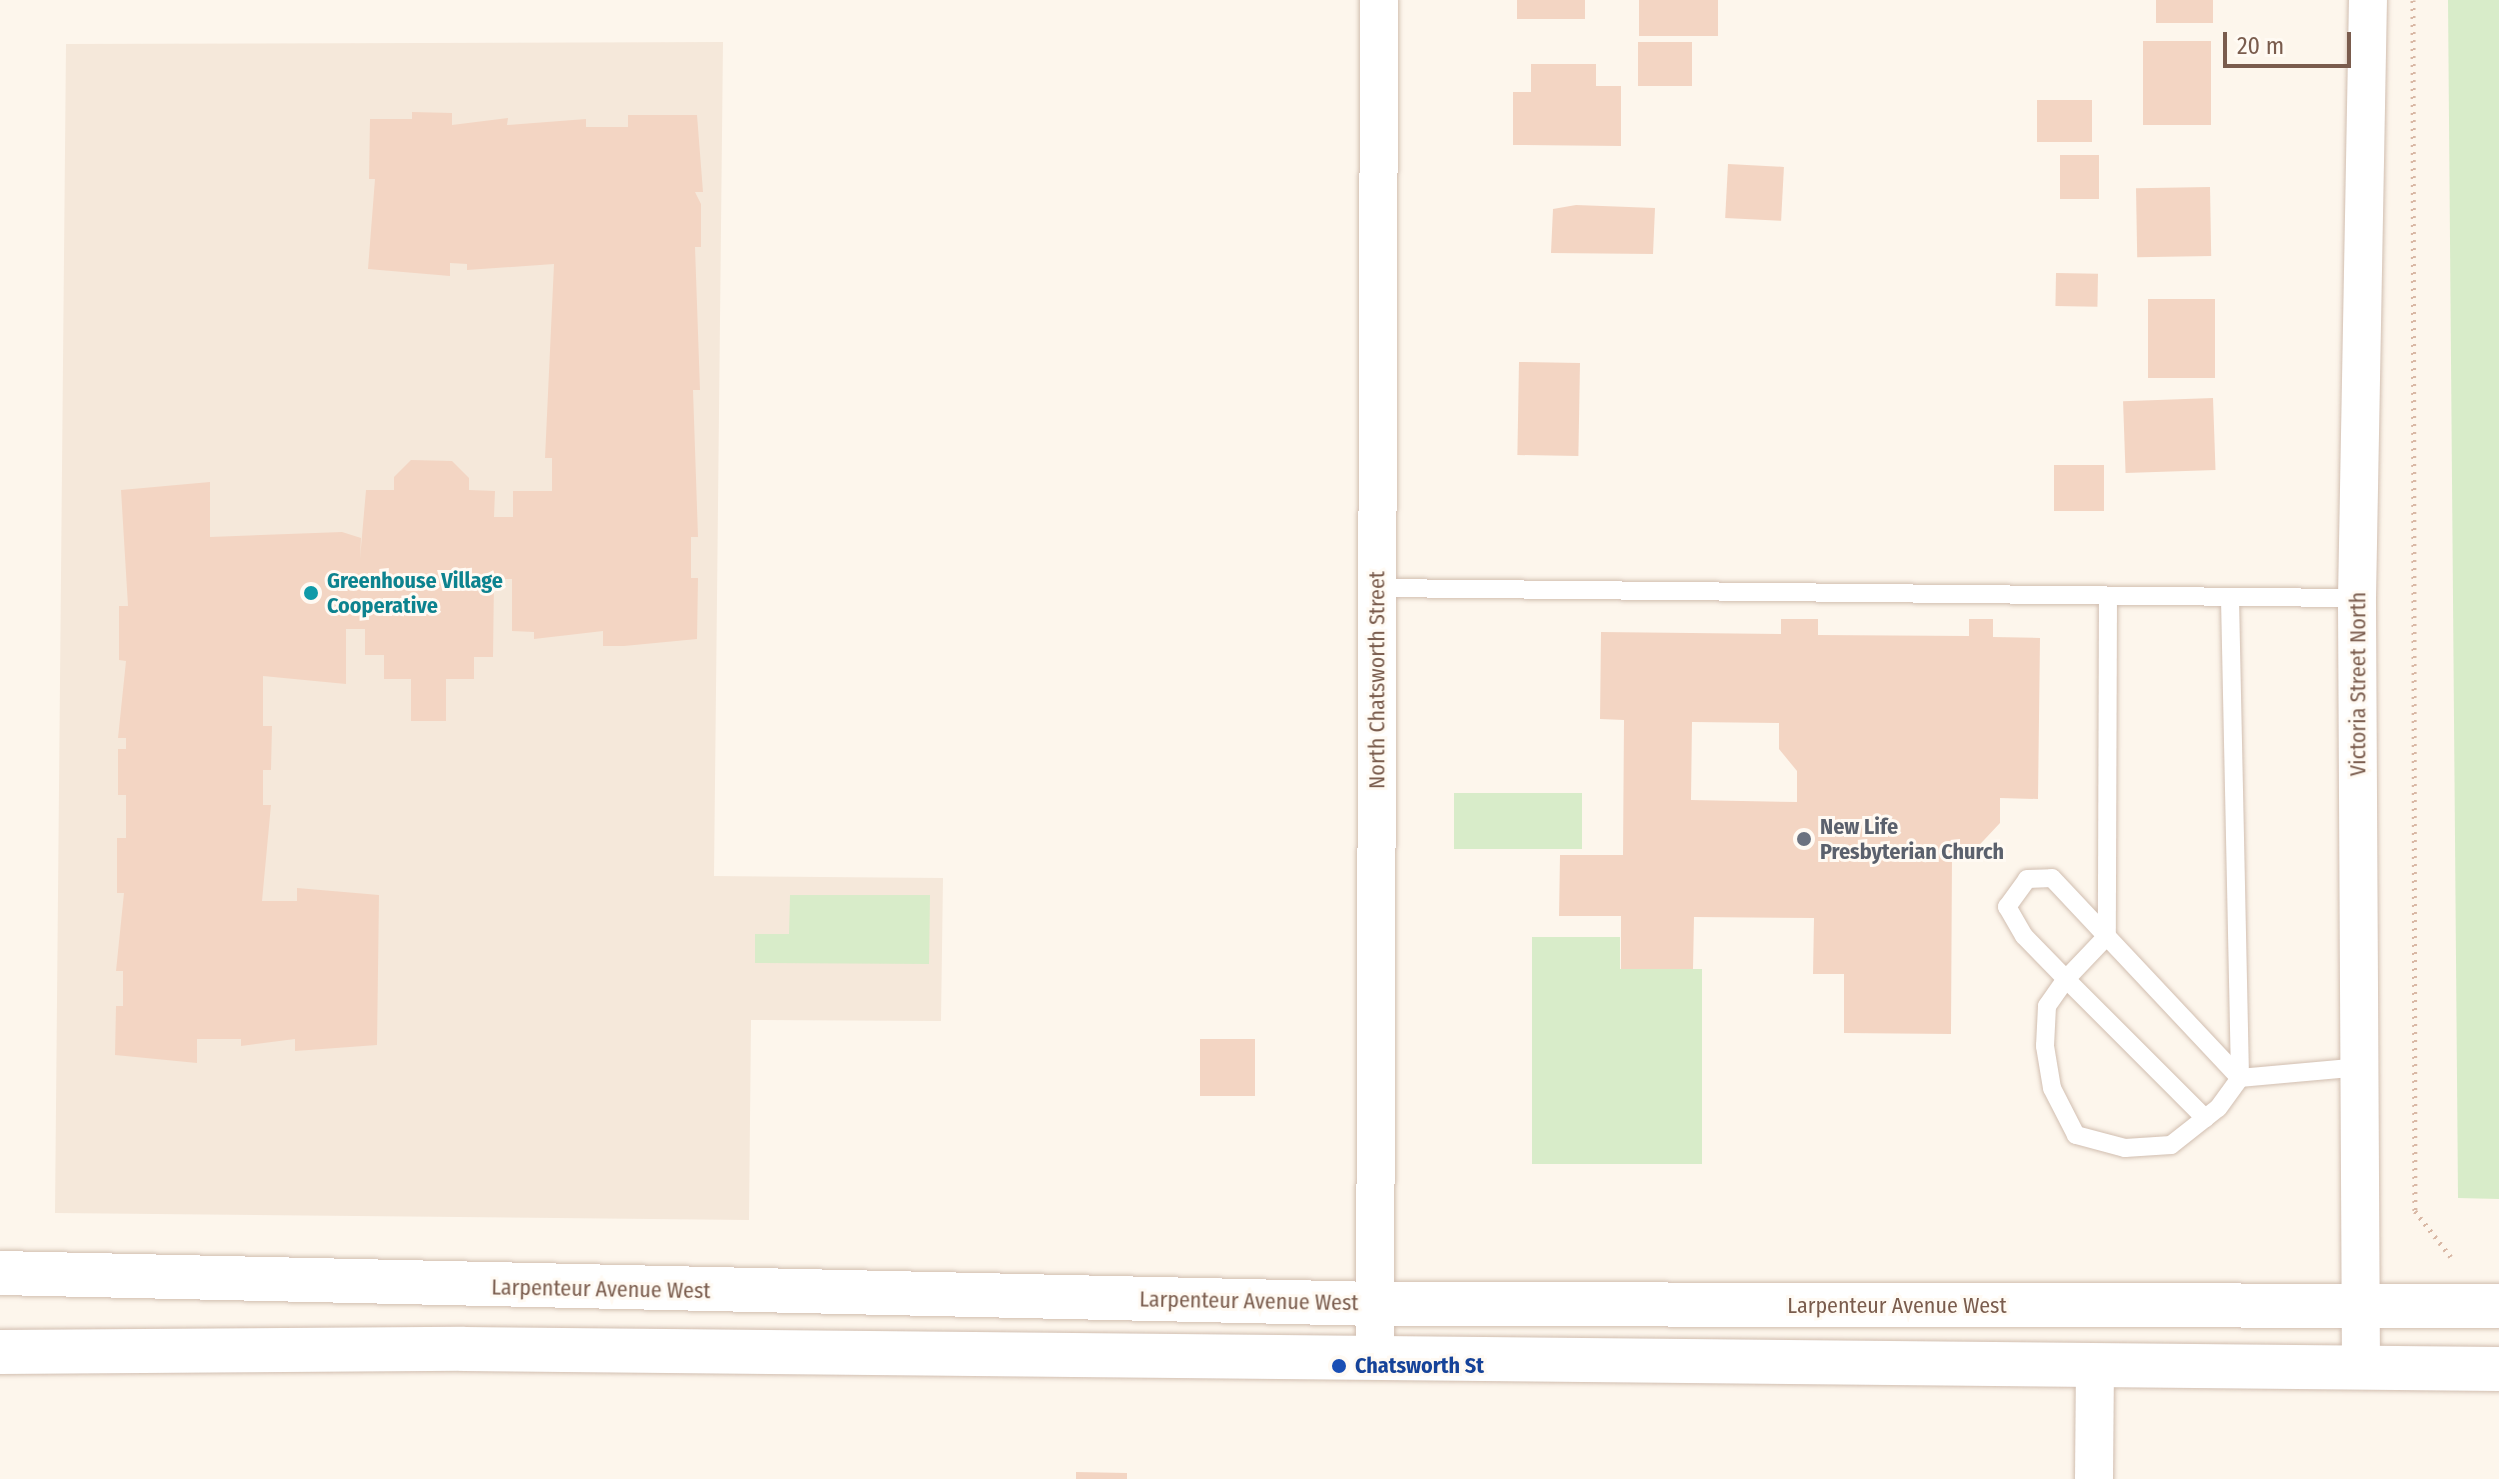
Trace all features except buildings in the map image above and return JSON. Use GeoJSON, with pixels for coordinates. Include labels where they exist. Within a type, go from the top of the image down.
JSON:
{"type":"FeatureCollection","features":[{"type":"Feature","properties":{"kind":"main road","name":"Larpenteur Avenue West"},"geometry":{"type":"LineString","coordinates":[[0,1273],[1376,1304],[2499,1306]]}},
{"type":"Feature","properties":{"kind":"main road"},"geometry":{"type":"LineString","coordinates":[[0,1352],[2499,1369]]}},
{"type":"Feature","properties":{"kind":"street","name":"North Chatsworth Street"},"geometry":{"type":"LineString","coordinates":[[1375,1359],[1379,0]]}},
{"type":"Feature","properties":{"kind":"street","name":"Victoria Street North"},"geometry":{"type":"LineString","coordinates":[[2361,1368],[2357,598],[2368,0]]}},
{"type":"Feature","properties":{"kind":"street"},"geometry":{"type":"LineString","coordinates":[[2094,1479],[2095,1366]]}},
{"type":"Feature","properties":{"kind":"lane"},"geometry":{"type":"LineString","coordinates":[[1378,588],[2357,598]]}},
{"type":"Feature","properties":{"kind":"lane"},"geometry":{"type":"LineString","coordinates":[[2108,596],[2107,936],[2066,979],[2047,1006],[2045,1046],[2052,1088],[2076,1135],[2103,1145],[2162,1147],[2205,1118],[2240,1078],[2230,599]]}},
{"type":"Feature","properties":{"kind":"lane"},"geometry":{"type":"LineString","coordinates":[[2205,1118],[2010,919],[2012,892],[2027,879],[2052,878],[2240,1078]]}},
{"type":"Feature","properties":{"kind":"lane"},"geometry":{"type":"LineString","coordinates":[[2240,1078],[2361,1067]]}},
{"type":"Feature","properties":{"kind":"path"},"geometry":{"type":"LineString","coordinates":[[2413,0],[2415,1211],[2451,1257]]}},
{"type":"Feature","properties":{"kind":"shaded area"},"geometry":{"type":"Polygon","coordinates":[[[723,42],[714,876],[943,878],[941,1021],[751,1020],[749,1220],[55,1213],[66,44],[723,42]]]}},
{"type":"Feature","properties":{"kind":"green space"},"geometry":{"type":"Polygon","coordinates":[[[2448,0],[2499,0],[2499,1199],[2458,1198],[2448,0]]]}},
{"type":"Feature","properties":{"kind":"green space"},"geometry":{"type":"Polygon","coordinates":[[[1454,793],[1582,793],[1582,849],[1454,849],[1454,793]]]}},
{"type":"Feature","properties":{"kind":"green space"},"geometry":{"type":"Polygon","coordinates":[[[790,895],[930,895],[929,964],[755,963],[755,934],[789,934],[790,895]]]}},
{"type":"Feature","properties":{"kind":"green space"},"geometry":{"type":"Polygon","coordinates":[[[1532,937],[1620,937],[1620,969],[1702,969],[1702,1164],[1532,1164],[1532,937]]]}},
{"type":"Feature","properties":{"kind":"place","name":"Greenhouse Village Cooperative"},"geometry":{"type":"Point","coordinates":[311,593]}},
{"type":"Feature","properties":{"kind":"place","name":"New Life Presbyterian Church"},"geometry":{"type":"Point","coordinates":[1804,839]}},
{"type":"Feature","properties":{"kind":"place","name":"Chatsworth St"},"geometry":{"type":"Point","coordinates":[1339,1366]}}]}
